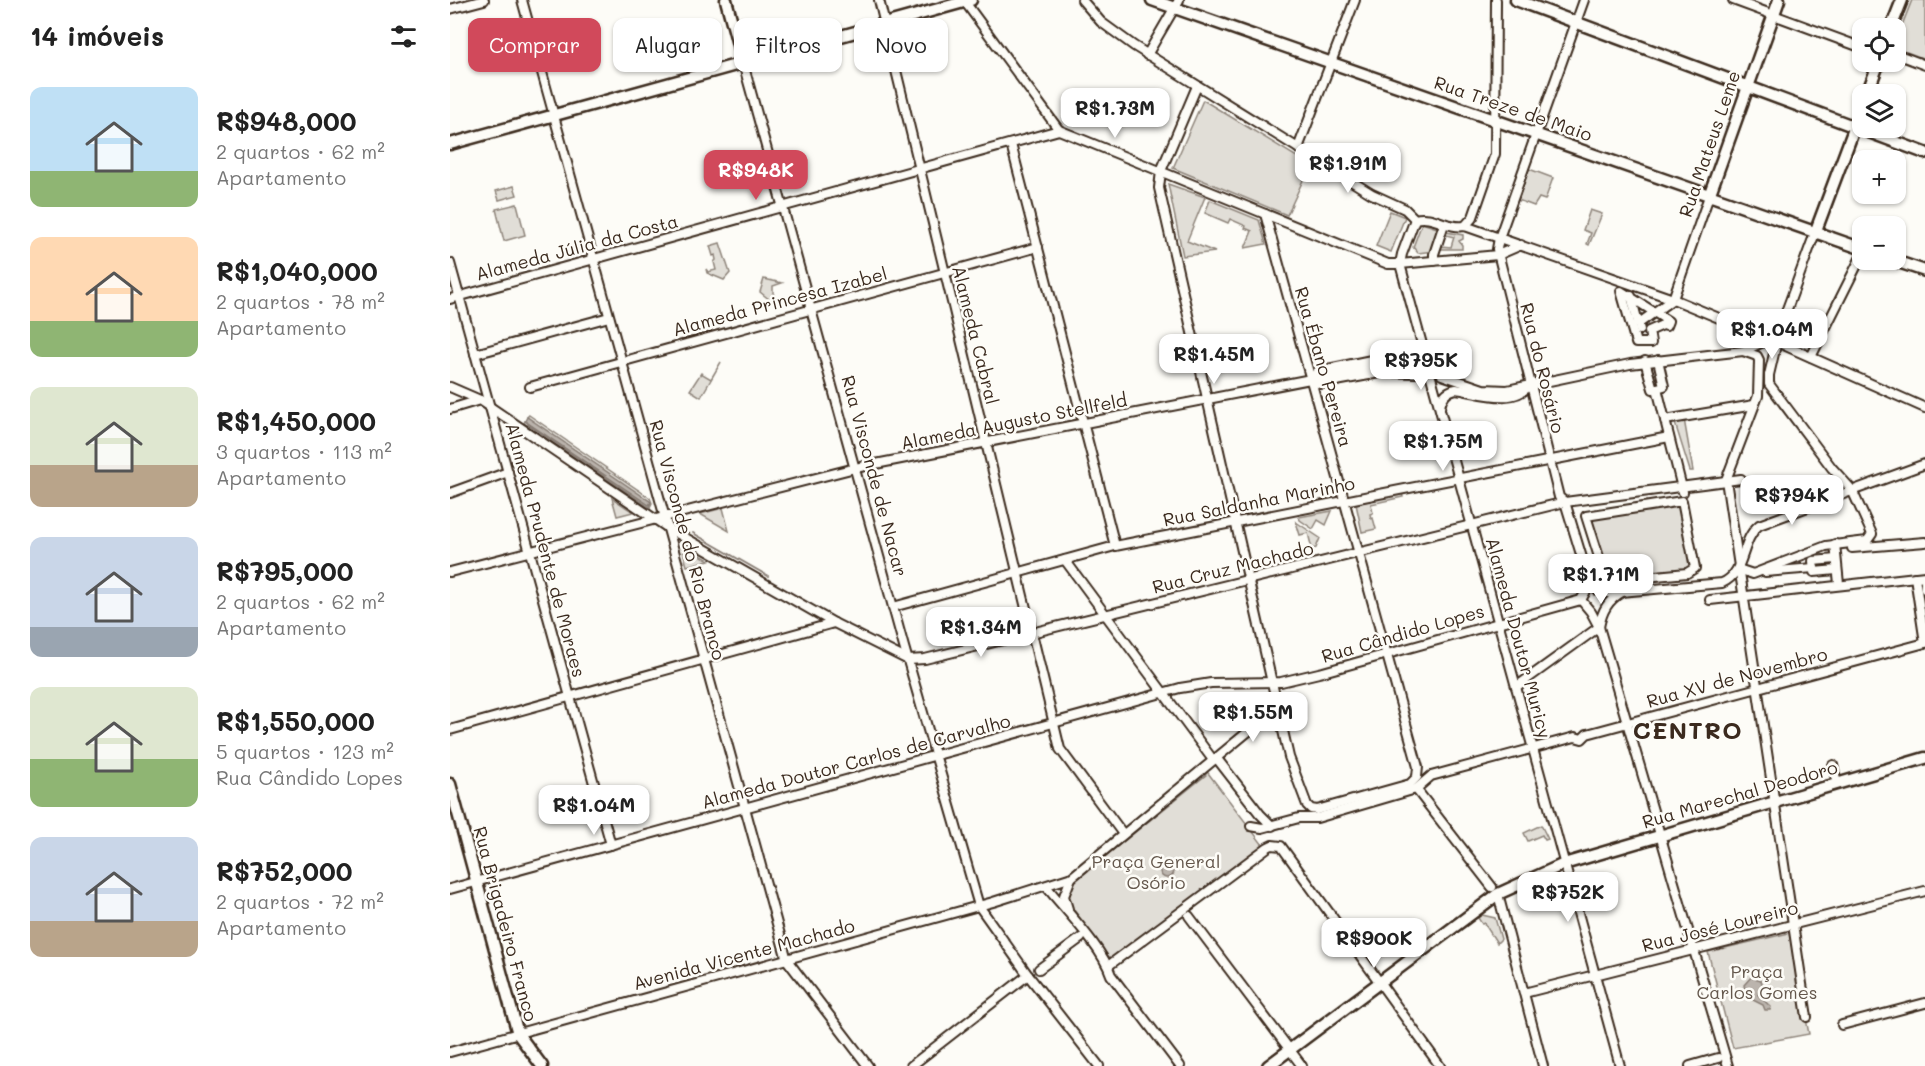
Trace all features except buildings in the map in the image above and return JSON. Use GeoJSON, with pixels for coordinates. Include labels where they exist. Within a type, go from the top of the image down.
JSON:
{"type":"FeatureCollection","features":[{"type":"Feature","properties":{"kind":"main road","name":"Rua Visconde de Nacar"},"geometry":{"type":"LineString","coordinates":[[726,0],[734,30]]}},
{"type":"Feature","properties":{"kind":"main road","name":"Rua Treze de Maio"},"geometry":{"type":"LineString","coordinates":[[1152,0],[1173,3],[1331,63],[1852,247]]}},
{"type":"Feature","properties":{"kind":"main road"},"geometry":{"type":"LineString","coordinates":[[1516,0],[1852,125]]}},
{"type":"Feature","properties":{"kind":"main road","name":"Rua Mateus Leme"},"geometry":{"type":"LineString","coordinates":[[1709,196],[1779,0]]}},
{"type":"Feature","properties":{"kind":"main road"},"geometry":{"type":"LineString","coordinates":[[1896,18],[1902,0]]}},
{"type":"Feature","properties":{"kind":"main road"},"geometry":{"type":"LineString","coordinates":[[906,18],[968,1]]}},
{"type":"Feature","properties":{"kind":"main road"},"geometry":{"type":"LineString","coordinates":[[450,144],[734,66]]}},
{"type":"Feature","properties":{"kind":"main road"},"geometry":{"type":"LineString","coordinates":[[1815,233],[1852,134]]}},
{"type":"Feature","properties":{"kind":"main road"},"geometry":{"type":"LineString","coordinates":[[1886,138],[1925,153]]}},
{"type":"Feature","properties":{"kind":"main road"},"geometry":{"type":"LineString","coordinates":[[1906,265],[1925,271]]}},
{"type":"Feature","properties":{"kind":"main road","name":"Rua Marechal Deodoro"},"geometry":{"type":"LineString","coordinates":[[1268,1066],[1379,983],[1495,891],[1564,864],[1925,758]]}},
{"type":"Feature","properties":{"kind":"main road","name":"Rua Brigadeiro Franco"},"geometry":{"type":"LineString","coordinates":[[450,784],[518,1034],[542,1066]]}},
{"type":"Feature","properties":{"kind":"street"},"geometry":{"type":"LineString","coordinates":[[450,9],[484,0]]}},
{"type":"Feature","properties":{"kind":"street","name":"Rua Visconde do Rio Branco"},"geometry":{"type":"LineString","coordinates":[[522,0],[787,960],[868,1066]]}},
{"type":"Feature","properties":{"kind":"street","name":"Alameda Cabral"},"geometry":{"type":"LineString","coordinates":[[879,0],[883,18]]}},
{"type":"Feature","properties":{"kind":"street"},"geometry":{"type":"LineString","coordinates":[[1082,0],[1106,27],[1147,55],[1379,198],[1405,209],[1414,219]]}},
{"type":"Feature","properties":{"kind":"street"},"geometry":{"type":"LineString","coordinates":[[1298,148],[1355,0]]}},
{"type":"Feature","properties":{"kind":"street"},"geometry":{"type":"LineString","coordinates":[[1465,226],[1473,217],[1494,158],[1496,0]]}},
{"type":"Feature","properties":{"kind":"street","name":"Rua do Rosário"},"geometry":{"type":"LineString","coordinates":[[1584,0],[1499,238],[1498,255],[1559,497],[1565,502],[1590,584]]}},
{"type":"Feature","properties":{"kind":"street"},"geometry":{"type":"LineString","coordinates":[[1733,0],[1852,44]]}},
{"type":"Feature","properties":{"kind":"street"},"geometry":{"type":"LineString","coordinates":[[968,1],[1059,130],[1383,262],[1400,264],[1498,255],[1521,245]]}},
{"type":"Feature","properties":{"kind":"street"},"geometry":{"type":"LineString","coordinates":[[1147,55],[1167,21],[1173,3]]}},
{"type":"Feature","properties":{"kind":"street"},"geometry":{"type":"LineString","coordinates":[[1906,58],[1925,65]]}},
{"type":"Feature","properties":{"kind":"street","name":"Rua Visconde de Nacar"},"geometry":{"type":"LineString","coordinates":[[746,72],[893,607],[979,906],[1028,975],[1100,1066]]}},
{"type":"Feature","properties":{"kind":"street","name":"Alameda Cabral"},"geometry":{"type":"LineString","coordinates":[[896,72],[1060,749],[1123,834]]}},
{"type":"Feature","properties":{"kind":"street"},"geometry":{"type":"LineString","coordinates":[[1179,1066],[1111,975],[1108,966],[1070,913],[1046,886],[1072,877],[1278,707],[1159,188],[1161,171],[1197,86]]}},
{"type":"Feature","properties":{"kind":"street","name":"Alameda Júlia da Costa"},"geometry":{"type":"LineString","coordinates":[[450,299],[1059,130]]}},
{"type":"Feature","properties":{"kind":"street"},"geometry":{"type":"LineString","coordinates":[[1011,144],[1115,546]]}},
{"type":"Feature","properties":{"kind":"street","name":"Rua Mateus Leme"},"geometry":{"type":"LineString","coordinates":[[1673,299],[1709,196]]}},
{"type":"Feature","properties":{"kind":"street","name":"Rua Ébano Pereira"},"geometry":{"type":"LineString","coordinates":[[1265,214],[1417,762],[1418,772],[1414,781],[1323,810],[1311,809],[1304,799],[1293,771],[1278,707]]}},
{"type":"Feature","properties":{"kind":"street"},"geometry":{"type":"LineString","coordinates":[[1414,219],[1425,217],[1457,227],[1465,226],[1673,299],[1739,331],[1755,333]]}},
{"type":"Feature","properties":{"kind":"street"},"geometry":{"type":"LineString","coordinates":[[1400,264],[1414,219]]}},
{"type":"Feature","properties":{"kind":"street"},"geometry":{"type":"LineString","coordinates":[[1434,261],[1434,254],[1444,224]]}},
{"type":"Feature","properties":{"kind":"street"},"geometry":{"type":"LineString","coordinates":[[1815,233],[1780,328],[1769,380],[1772,390],[1816,453],[1852,490],[1871,528],[1871,537],[1864,541],[1835,547]]}},
{"type":"Feature","properties":{"kind":"street","name":"Alameda Princesa Izabel"},"geometry":{"type":"LineString","coordinates":[[530,387],[1038,247]]}},
{"type":"Feature","properties":{"kind":"street","name":"Alameda Prudente de Moraes"},"geometry":{"type":"LineString","coordinates":[[450,263],[611,845]]}},
{"type":"Feature","properties":{"kind":"street","name":"Alameda Doutor Muricy"},"geometry":{"type":"LineString","coordinates":[[1400,264],[1620,1066]]}},
{"type":"Feature","properties":{"kind":"street"},"geometry":{"type":"LineString","coordinates":[[1813,354],[1854,270]]}},
{"type":"Feature","properties":{"kind":"street"},"geometry":{"type":"LineString","coordinates":[[1628,283],[1639,327],[1673,299]]}},
{"type":"Feature","properties":{"kind":"street"},"geometry":{"type":"LineString","coordinates":[[1622,291],[1668,321],[1666,326],[1665,324],[1649,332],[1651,343],[1636,343],[1622,291]]}},
{"type":"Feature","properties":{"kind":"street"},"geometry":{"type":"LineString","coordinates":[[475,354],[609,317]]}},
{"type":"Feature","properties":{"kind":"street"},"geometry":{"type":"LineString","coordinates":[[1442,375],[1490,391],[1507,390],[1645,361],[1743,351],[1770,339],[1780,328]]}},
{"type":"Feature","properties":{"kind":"street"},"geometry":{"type":"LineString","coordinates":[[1777,342],[1813,354],[1925,408]]}},
{"type":"Feature","properties":{"kind":"street"},"geometry":{"type":"LineString","coordinates":[[1422,345],[1417,352],[1409,355],[1386,357],[1318,371],[1311,379],[1320,384],[1385,372],[1416,373],[1426,362]]}},
{"type":"Feature","properties":{"kind":"street"},"geometry":{"type":"LineString","coordinates":[[1743,351],[1752,353],[1760,360],[1758,396],[1726,480],[1807,1017]]}},
{"type":"Feature","properties":{"kind":"street"},"geometry":{"type":"LineString","coordinates":[[1645,361],[1653,388],[1657,388],[1664,386],[1658,360]]}},
{"type":"Feature","properties":{"kind":"street","name":"Alameda Augusto Stellfeld"},"geometry":{"type":"LineString","coordinates":[[450,572],[855,468],[1387,364],[1413,366]]}},
{"type":"Feature","properties":{"kind":"street"},"geometry":{"type":"LineString","coordinates":[[1440,413],[1443,397],[1451,390],[1500,396],[1524,392],[1530,385]]}},
{"type":"Feature","properties":{"kind":"street"},"geometry":{"type":"LineString","coordinates":[[450,387],[480,400],[668,528],[834,623],[908,660]]}},
{"type":"Feature","properties":{"kind":"street"},"geometry":{"type":"LineString","coordinates":[[1657,388],[1682,489]]}},
{"type":"Feature","properties":{"kind":"street"},"geometry":{"type":"LineString","coordinates":[[1758,396],[1772,390]]}},
{"type":"Feature","properties":{"kind":"street"},"geometry":{"type":"LineString","coordinates":[[450,409],[480,400]]}},
{"type":"Feature","properties":{"kind":"street"},"geometry":{"type":"LineString","coordinates":[[1665,420],[1754,405]]}},
{"type":"Feature","properties":{"kind":"street","name":"Rua Saldanha Marinho"},"geometry":{"type":"LineString","coordinates":[[893,607],[1115,546],[1669,437]]}},
{"type":"Feature","properties":{"kind":"street"},"geometry":{"type":"LineString","coordinates":[[1728,1066],[1599,627],[1581,600],[1590,584],[1604,592],[1623,592],[1714,584],[1727,580],[1738,569],[1748,540],[1759,525],[1925,464]]}},
{"type":"Feature","properties":{"kind":"street"},"geometry":{"type":"LineString","coordinates":[[450,493],[508,472]]}},
{"type":"Feature","properties":{"kind":"street","name":"Rua Cruz Machado"},"geometry":{"type":"LineString","coordinates":[[908,660],[925,658],[1565,502],[1682,489],[1741,479]]}},
{"type":"Feature","properties":{"kind":"street"},"geometry":{"type":"LineString","coordinates":[[1682,501],[1695,568],[1687,573],[1609,579],[1605,576],[1586,516],[1682,501]]}},
{"type":"Feature","properties":{"kind":"street"},"geometry":{"type":"LineString","coordinates":[[1753,574],[1819,548],[1925,542]]}},
{"type":"Feature","properties":{"kind":"street"},"geometry":{"type":"LineString","coordinates":[[1835,547],[1839,584]]}},
{"type":"Feature","properties":{"kind":"street"},"geometry":{"type":"LineString","coordinates":[[1836,559],[1813,561],[1814,572],[1837,570]]}},
{"type":"Feature","properties":{"kind":"street"},"geometry":{"type":"LineString","coordinates":[[1065,560],[1215,760],[1272,826]]}},
{"type":"Feature","properties":{"kind":"street"},"geometry":{"type":"LineString","coordinates":[[1738,569],[1753,574],[1814,567]]}},
{"type":"Feature","properties":{"kind":"street"},"geometry":{"type":"LineString","coordinates":[[1915,577],[1925,643]]}},
{"type":"Feature","properties":{"kind":"street"},"geometry":{"type":"LineString","coordinates":[[1710,600],[1915,577],[1925,577],[1925,589]]}},
{"type":"Feature","properties":{"kind":"street"},"geometry":{"type":"LineString","coordinates":[[1516,687],[1599,627],[1604,609],[1609,602],[1623,592]]}},
{"type":"Feature","properties":{"kind":"street","name":"Rua Cândido Lopes"},"geometry":{"type":"LineString","coordinates":[[1272,682],[1290,681],[1581,600]]}},
{"type":"Feature","properties":{"kind":"street"},"geometry":{"type":"LineString","coordinates":[[450,730],[834,623]]}},
{"type":"Feature","properties":{"kind":"street","name":"Rua XV de Novembro"},"geometry":{"type":"LineString","coordinates":[[1416,789],[1431,776],[1575,737],[1582,739],[1587,734],[1756,688],[1813,678],[1925,643]]}},
{"type":"Feature","properties":{"kind":"street","name":"Alameda Doutor Carlos de Carvalho"},"geometry":{"type":"LineString","coordinates":[[450,889],[1163,693],[1211,683],[1272,682]]}},
{"type":"Feature","properties":{"kind":"street"},"geometry":{"type":"LineString","coordinates":[[1833,765],[1837,784]]}},
{"type":"Feature","properties":{"kind":"street"},"geometry":{"type":"LineString","coordinates":[[1251,826],[1260,828],[1299,818],[1317,818],[1416,789],[1495,891],[1543,1066]]}},
{"type":"Feature","properties":{"kind":"street"},"geometry":{"type":"LineString","coordinates":[[1108,966],[1268,847],[1277,845],[1283,849],[1440,1066]]}},
{"type":"Feature","properties":{"kind":"street"},"geometry":{"type":"LineString","coordinates":[[1070,913],[1064,896],[1072,877]]}},
{"type":"Feature","properties":{"kind":"street","name":"Avenida Vicente Machado"},"geometry":{"type":"LineString","coordinates":[[450,1052],[1046,886]]}},
{"type":"Feature","properties":{"kind":"street","name":"Rua José Loureiro"},"geometry":{"type":"LineString","coordinates":[[1524,993],[1925,891]]}},
{"type":"Feature","properties":{"kind":"street"},"geometry":{"type":"LineString","coordinates":[[1189,916],[1302,1066]]}},
{"type":"Feature","properties":{"kind":"street"},"geometry":{"type":"LineString","coordinates":[[1039,969],[1081,938]]}},
{"type":"Feature","properties":{"kind":"street"},"geometry":{"type":"LineString","coordinates":[[911,1066],[1028,975]]}},
{"type":"Feature","properties":{"kind":"street"},"geometry":{"type":"LineString","coordinates":[[1842,1025],[1925,1003]]}},
{"type":"Feature","properties":{"kind":"street"},"geometry":{"type":"LineString","coordinates":[[1690,1066],[1718,1058]]}},
{"type":"Feature","properties":{"kind":"green space"},"geometry":{"type":"Polygon","coordinates":[[[1912,0],[1925,0],[1925,59],[1906,53],[1905,18],[1912,0]]]}},
{"type":"Feature","properties":{"kind":"green space"},"geometry":{"type":"Polygon","coordinates":[[[1203,100],[1310,165],[1287,215],[1173,168],[1203,100]]]}},
{"type":"Feature","properties":{"kind":"green space"},"geometry":{"type":"Polygon","coordinates":[[[1529,169],[1553,178],[1545,200],[1539,198],[1534,206],[1518,200],[1529,169]]]}},
{"type":"Feature","properties":{"kind":"green space"},"geometry":{"type":"Polygon","coordinates":[[[1168,184],[1205,197],[1187,241],[1215,252],[1183,256],[1168,184]]]}},
{"type":"Feature","properties":{"kind":"green space"},"geometry":{"type":"Polygon","coordinates":[[[514,186],[517,195],[499,200],[496,191],[514,186]]]}},
{"type":"Feature","properties":{"kind":"green space"},"geometry":{"type":"Polygon","coordinates":[[[1210,200],[1259,220],[1266,244],[1245,248],[1252,231],[1230,219],[1228,223],[1205,213],[1210,200]]]}},
{"type":"Feature","properties":{"kind":"green space"},"geometry":{"type":"Polygon","coordinates":[[[517,204],[525,235],[504,241],[496,209],[517,204]]]}},
{"type":"Feature","properties":{"kind":"green space"},"geometry":{"type":"Polygon","coordinates":[[[1590,210],[1602,214],[1589,245],[1587,244],[1591,233],[1583,230],[1590,210]]]}},
{"type":"Feature","properties":{"kind":"green space"},"geometry":{"type":"Polygon","coordinates":[[[1390,211],[1405,217],[1391,252],[1376,246],[1390,211]]]}},
{"type":"Feature","properties":{"kind":"green space"},"geometry":{"type":"Polygon","coordinates":[[[1422,223],[1440,229],[1433,251],[1418,253],[1413,247],[1422,223]]]}},
{"type":"Feature","properties":{"kind":"green space"},"geometry":{"type":"Polygon","coordinates":[[[1446,232],[1463,235],[1463,239],[1459,241],[1462,249],[1441,249],[1441,246],[1451,247],[1454,237],[1446,235],[1446,232]]]}},
{"type":"Feature","properties":{"kind":"green space"},"geometry":{"type":"Polygon","coordinates":[[[720,243],[730,273],[724,280],[707,273],[706,269],[708,272],[716,270],[715,255],[713,256],[710,246],[720,243]]]}},
{"type":"Feature","properties":{"kind":"green space"},"geometry":{"type":"Polygon","coordinates":[[[764,279],[782,283],[773,286],[773,293],[778,304],[760,292],[764,279]]]}},
{"type":"Feature","properties":{"kind":"green space"},"geometry":{"type":"Polygon","coordinates":[[[721,362],[701,397],[690,390],[701,373],[711,379],[721,362]]]}},
{"type":"Feature","properties":{"kind":"green space"},"geometry":{"type":"Polygon","coordinates":[[[529,415],[650,498],[652,503],[650,507],[646,507],[524,423],[525,421],[649,505],[651,503],[527,417],[529,415]]]}},
{"type":"Feature","properties":{"kind":"green space"},"geometry":{"type":"Polygon","coordinates":[[[1684,419],[1693,471],[1690,471],[1674,420],[1684,419]]]}},
{"type":"Feature","properties":{"kind":"green space"},"geometry":{"type":"Polygon","coordinates":[[[1402,493],[1403,497],[1371,504],[1373,513],[1370,514],[1371,519],[1373,518],[1376,529],[1362,532],[1356,504],[1402,493]]]}},
{"type":"Feature","properties":{"kind":"green space"},"geometry":{"type":"Polygon","coordinates":[[[612,498],[633,512],[617,516],[612,498]]]}},
{"type":"Feature","properties":{"kind":"green space"},"geometry":{"type":"Polygon","coordinates":[[[1682,501],[1695,568],[1687,573],[1609,579],[1586,516],[1682,501]]]}},
{"type":"Feature","properties":{"kind":"green space"},"geometry":{"type":"Polygon","coordinates":[[[723,508],[729,531],[700,514],[723,508]]]}},
{"type":"Feature","properties":{"kind":"green space"},"geometry":{"type":"Polygon","coordinates":[[[1332,511],[1326,525],[1318,520],[1313,529],[1299,517],[1332,511]]]}},
{"type":"Feature","properties":{"kind":"green space"},"geometry":{"type":"Polygon","coordinates":[[[1296,522],[1320,538],[1316,548],[1312,549],[1308,533],[1300,535],[1296,522]]]}},
{"type":"Feature","properties":{"kind":"green space"},"geometry":{"type":"Polygon","coordinates":[[[681,544],[709,560],[687,566],[681,544]]]}},
{"type":"Feature","properties":{"kind":"green space","name":"Praça General Osório"},"geometry":{"type":"Polygon","coordinates":[[[1205,769],[1263,845],[1115,957],[1109,957],[1071,906],[1067,897],[1071,884],[1206,775],[1205,769]]]}},
{"type":"Feature","properties":{"kind":"green space"},"geometry":{"type":"Polygon","coordinates":[[[1541,825],[1548,839],[1545,840],[1542,835],[1528,841],[1524,833],[1541,825]]]}},
{"type":"Feature","properties":{"kind":"green space"},"geometry":{"type":"Polygon","coordinates":[[[1482,915],[1495,918],[1501,939],[1497,943],[1478,918],[1482,915]]]}},
{"type":"Feature","properties":{"kind":"green space","name":"Praça Carlos Gomes"},"geometry":{"type":"Polygon","coordinates":[[[1789,933],[1809,1034],[1733,1048],[1708,952],[1789,933]]]}},
{"type":"Feature","properties":{"kind":"shaded area"},"geometry":{"type":"Polygon","coordinates":[[[527,417],[651,502],[649,505],[525,421],[527,417]]]}},
{"type":"Feature","properties":{"kind":"shaded area"},"geometry":{"type":"Polygon","coordinates":[[[1167,864],[1172,866],[1174,871],[1172,876],[1167,878],[1162,876],[1160,871],[1162,866],[1167,864]]]}},
{"type":"Feature","properties":{"kind":"shaded area","name":"Praça Carlos Gomes"},"geometry":{"type":"Polygon","coordinates":[[[1751,977],[1761,980],[1764,989],[1758,992],[1758,995],[1771,1007],[1770,1010],[1765,1010],[1763,1005],[1751,999],[1751,992],[1745,990],[1744,985],[1751,977]]]}},
{"type":"Feature","properties":{"kind":"waterway"},"geometry":{"type":"LineString","coordinates":[[528,424],[650,508]]}},
{"type":"Feature","properties":{"kind":"waterway"},"geometry":{"type":"LineString","coordinates":[[693,533],[768,576]]}},
{"type":"Feature","properties":{"kind":"district","name":"CENTRO"},"geometry":{"type":"Point","coordinates":[1688,731]}}]}
